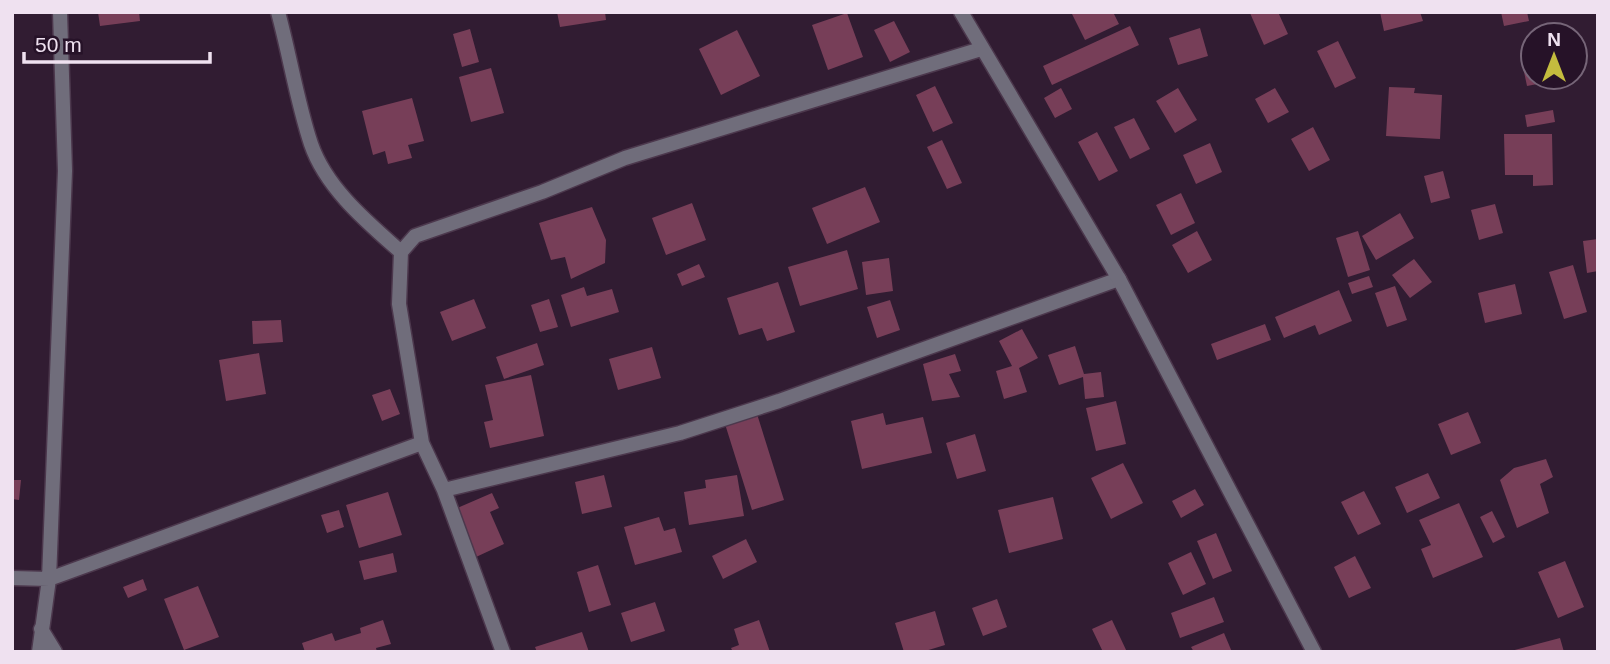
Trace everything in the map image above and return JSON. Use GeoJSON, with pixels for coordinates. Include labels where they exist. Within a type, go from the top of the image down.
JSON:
{"type":"FeatureCollection","features":[{"type":"Feature","properties":{"kind":"street"},"geometry":{"type":"LineString","coordinates":[[39,652],[49,579],[65,172],[60,12]]}},
{"type":"Feature","properties":{"kind":"street"},"geometry":{"type":"LineString","coordinates":[[278,12],[312,146],[333,183],[361,217],[401,251]]}},
{"type":"Feature","properties":{"kind":"street"},"geometry":{"type":"LineString","coordinates":[[961,12],[1119,279],[1314,652]]}},
{"type":"Feature","properties":{"kind":"street"},"geometry":{"type":"LineString","coordinates":[[503,652],[444,490],[422,443],[399,304],[401,251],[415,236],[542,192],[625,158],[981,49]]}},
{"type":"Feature","properties":{"kind":"street"},"geometry":{"type":"LineString","coordinates":[[444,490],[680,433],[779,401],[1119,279]]}},
{"type":"Feature","properties":{"kind":"street"},"geometry":{"type":"LineString","coordinates":[[12,578],[49,579],[422,443]]}},
{"type":"Feature","properties":{"kind":"street"},"geometry":{"type":"LineString","coordinates":[[41,629],[55,652]]}},
{"type":"Feature","properties":{"kind":"building"},"geometry":{"type":"Polygon","coordinates":[[[98,12],[139,12],[140,21],[100,26],[98,12]]]}},
{"type":"Feature","properties":{"kind":"building"},"geometry":{"type":"Polygon","coordinates":[[[557,12],[605,12],[606,20],[560,27],[557,12]]]}},
{"type":"Feature","properties":{"kind":"building"},"geometry":{"type":"Polygon","coordinates":[[[1071,12],[1113,12],[1119,24],[1085,40],[1071,12]]]}},
{"type":"Feature","properties":{"kind":"building"},"geometry":{"type":"Polygon","coordinates":[[[1278,12],[1288,34],[1264,45],[1250,13],[1278,12]]]}},
{"type":"Feature","properties":{"kind":"building"},"geometry":{"type":"Polygon","coordinates":[[[1380,12],[1420,12],[1423,21],[1384,31],[1380,12]]]}},
{"type":"Feature","properties":{"kind":"building"},"geometry":{"type":"Polygon","coordinates":[[[1501,12],[1527,12],[1529,21],[1504,26],[1501,12]]]}},
{"type":"Feature","properties":{"kind":"building"},"geometry":{"type":"Polygon","coordinates":[[[847,13],[863,57],[828,70],[812,25],[847,13]]]}},
{"type":"Feature","properties":{"kind":"building"},"geometry":{"type":"Polygon","coordinates":[[[894,21],[910,52],[890,62],[874,30],[894,21]]]}},
{"type":"Feature","properties":{"kind":"building"},"geometry":{"type":"Polygon","coordinates":[[[1130,26],[1139,45],[1052,85],[1043,66],[1130,26]]]}},
{"type":"Feature","properties":{"kind":"building"},"geometry":{"type":"Polygon","coordinates":[[[1200,28],[1208,56],[1178,65],[1169,38],[1200,28]]]}},
{"type":"Feature","properties":{"kind":"building"},"geometry":{"type":"Polygon","coordinates":[[[470,29],[479,62],[462,67],[453,34],[470,29]]]}},
{"type":"Feature","properties":{"kind":"building"},"geometry":{"type":"Polygon","coordinates":[[[737,30],[760,76],[721,95],[699,49],[737,30]]]}},
{"type":"Feature","properties":{"kind":"building"},"geometry":{"type":"Polygon","coordinates":[[[1338,41],[1356,78],[1335,88],[1317,51],[1338,41]]]}},
{"type":"Feature","properties":{"kind":"building"},"geometry":{"type":"Polygon","coordinates":[[[491,68],[504,113],[471,122],[459,77],[491,68]]]}},
{"type":"Feature","properties":{"kind":"building"},"geometry":{"type":"Polygon","coordinates":[[[935,86],[953,123],[933,132],[916,95],[935,86]]]}},
{"type":"Feature","properties":{"kind":"building"},"geometry":{"type":"Polygon","coordinates":[[[1389,87],[1415,88],[1414,93],[1442,95],[1440,139],[1386,136],[1389,87]]]}},
{"type":"Feature","properties":{"kind":"building"},"geometry":{"type":"Polygon","coordinates":[[[1061,88],[1072,109],[1055,118],[1044,98],[1061,88]]]}},
{"type":"Feature","properties":{"kind":"building"},"geometry":{"type":"Polygon","coordinates":[[[1178,88],[1197,120],[1175,133],[1156,101],[1178,88]]]}},
{"type":"Feature","properties":{"kind":"building"},"geometry":{"type":"Polygon","coordinates":[[[1275,88],[1289,112],[1268,123],[1255,99],[1275,88]]]}},
{"type":"Feature","properties":{"kind":"building"},"geometry":{"type":"Polygon","coordinates":[[[412,98],[424,141],[408,145],[412,158],[388,164],[385,151],[373,155],[362,111],[412,98]]]}},
{"type":"Feature","properties":{"kind":"building"},"geometry":{"type":"Polygon","coordinates":[[[1553,110],[1555,122],[1527,127],[1525,115],[1553,110]]]}},
{"type":"Feature","properties":{"kind":"building"},"geometry":{"type":"Polygon","coordinates":[[[1134,118],[1150,149],[1130,159],[1114,127],[1134,118]]]}},
{"type":"Feature","properties":{"kind":"building"},"geometry":{"type":"Polygon","coordinates":[[[1313,127],[1330,160],[1309,171],[1291,139],[1313,127]]]}},
{"type":"Feature","properties":{"kind":"building"},"geometry":{"type":"Polygon","coordinates":[[[1097,132],[1118,171],[1099,181],[1078,142],[1097,132]]]}},
{"type":"Feature","properties":{"kind":"building"},"geometry":{"type":"Polygon","coordinates":[[[1504,134],[1552,134],[1553,185],[1533,186],[1533,175],[1505,175],[1504,134]]]}},
{"type":"Feature","properties":{"kind":"building"},"geometry":{"type":"Polygon","coordinates":[[[942,140],[962,183],[947,189],[927,147],[942,140]]]}},
{"type":"Feature","properties":{"kind":"building"},"geometry":{"type":"Polygon","coordinates":[[[1210,143],[1222,172],[1196,184],[1183,155],[1210,143]]]}},
{"type":"Feature","properties":{"kind":"building"},"geometry":{"type":"Polygon","coordinates":[[[1443,171],[1450,198],[1431,203],[1424,176],[1443,171]]]}},
{"type":"Feature","properties":{"kind":"building"},"geometry":{"type":"Polygon","coordinates":[[[865,187],[880,222],[827,244],[812,208],[865,187]]]}},
{"type":"Feature","properties":{"kind":"building"},"geometry":{"type":"Polygon","coordinates":[[[1181,193],[1195,223],[1171,235],[1156,205],[1181,193]]]}},
{"type":"Feature","properties":{"kind":"building"},"geometry":{"type":"Polygon","coordinates":[[[692,203],[706,240],[666,255],[652,218],[692,203]]]}},
{"type":"Feature","properties":{"kind":"building"},"geometry":{"type":"Polygon","coordinates":[[[1495,204],[1503,233],[1479,240],[1471,210],[1495,204]]]}},
{"type":"Feature","properties":{"kind":"building"},"geometry":{"type":"Polygon","coordinates":[[[592,207],[606,240],[605,263],[571,279],[565,257],[551,260],[539,223],[592,207]]]}},
{"type":"Feature","properties":{"kind":"building"},"geometry":{"type":"Polygon","coordinates":[[[1400,213],[1414,238],[1376,260],[1362,236],[1400,213]]]}},
{"type":"Feature","properties":{"kind":"building"},"geometry":{"type":"Polygon","coordinates":[[[1197,231],[1212,260],[1188,273],[1172,245],[1197,231]]]}},
{"type":"Feature","properties":{"kind":"building"},"geometry":{"type":"Polygon","coordinates":[[[1358,231],[1370,270],[1348,277],[1336,238],[1358,231]]]}},
{"type":"Feature","properties":{"kind":"building"},"geometry":{"type":"Polygon","coordinates":[[[1598,239],[1598,271],[1587,273],[1583,241],[1598,239]]]}},
{"type":"Feature","properties":{"kind":"building"},"geometry":{"type":"Polygon","coordinates":[[[847,250],[858,289],[800,306],[788,267],[847,250]]]}},
{"type":"Feature","properties":{"kind":"building"},"geometry":{"type":"Polygon","coordinates":[[[889,258],[893,291],[866,295],[862,262],[889,258]]]}},
{"type":"Feature","properties":{"kind":"building"},"geometry":{"type":"Polygon","coordinates":[[[1414,259],[1432,282],[1410,298],[1392,275],[1414,259]]]}},
{"type":"Feature","properties":{"kind":"building"},"geometry":{"type":"Polygon","coordinates":[[[699,264],[705,277],[682,286],[677,274],[699,264]]]}},
{"type":"Feature","properties":{"kind":"building"},"geometry":{"type":"Polygon","coordinates":[[[1573,265],[1587,312],[1564,319],[1549,272],[1573,265]]]}},
{"type":"Feature","properties":{"kind":"building"},"geometry":{"type":"Polygon","coordinates":[[[1369,276],[1373,287],[1352,294],[1348,283],[1369,276]]]}},
{"type":"Feature","properties":{"kind":"building"},"geometry":{"type":"Polygon","coordinates":[[[778,282],[795,332],[767,341],[762,328],[739,335],[727,298],[778,282]]]}},
{"type":"Feature","properties":{"kind":"building"},"geometry":{"type":"Polygon","coordinates":[[[1515,284],[1522,314],[1485,323],[1478,293],[1515,284]]]}},
{"type":"Feature","properties":{"kind":"building"},"geometry":{"type":"Polygon","coordinates":[[[1395,286],[1407,320],[1387,327],[1375,293],[1395,286]]]}},
{"type":"Feature","properties":{"kind":"building"},"geometry":{"type":"Polygon","coordinates":[[[584,287],[587,296],[612,289],[619,312],[571,327],[561,295],[584,287]]]}},
{"type":"Feature","properties":{"kind":"building"},"geometry":{"type":"Polygon","coordinates":[[[1339,290],[1352,321],[1319,335],[1315,325],[1284,338],[1275,317],[1339,290]]]}},
{"type":"Feature","properties":{"kind":"building"},"geometry":{"type":"Polygon","coordinates":[[[474,299],[486,328],[452,341],[440,312],[474,299]]]}},
{"type":"Feature","properties":{"kind":"building"},"geometry":{"type":"Polygon","coordinates":[[[549,299],[558,327],[540,332],[531,305],[549,299]]]}},
{"type":"Feature","properties":{"kind":"building"},"geometry":{"type":"Polygon","coordinates":[[[890,300],[900,330],[877,338],[867,307],[890,300]]]}},
{"type":"Feature","properties":{"kind":"building"},"geometry":{"type":"Polygon","coordinates":[[[281,320],[283,342],[253,344],[252,321],[281,320]]]}},
{"type":"Feature","properties":{"kind":"building"},"geometry":{"type":"Polygon","coordinates":[[[1265,324],[1271,340],[1217,360],[1211,344],[1265,324]]]}},
{"type":"Feature","properties":{"kind":"building"},"geometry":{"type":"Polygon","coordinates":[[[1022,329],[1038,358],[1019,368],[1027,392],[1004,399],[996,371],[1012,366],[999,341],[1022,329]]]}},
{"type":"Feature","properties":{"kind":"building"},"geometry":{"type":"Polygon","coordinates":[[[537,343],[544,365],[504,379],[496,357],[537,343]]]}},
{"type":"Feature","properties":{"kind":"building"},"geometry":{"type":"Polygon","coordinates":[[[1075,346],[1084,374],[1101,372],[1104,397],[1085,399],[1083,377],[1059,385],[1048,355],[1075,346]]]}},
{"type":"Feature","properties":{"kind":"building"},"geometry":{"type":"Polygon","coordinates":[[[652,347],[661,378],[618,390],[609,359],[652,347]]]}},
{"type":"Feature","properties":{"kind":"building"},"geometry":{"type":"Polygon","coordinates":[[[259,353],[266,394],[226,401],[219,360],[259,353]]]}},
{"type":"Feature","properties":{"kind":"building"},"geometry":{"type":"Polygon","coordinates":[[[955,354],[961,371],[949,374],[960,397],[932,401],[923,364],[955,354]]]}},
{"type":"Feature","properties":{"kind":"building"},"geometry":{"type":"Polygon","coordinates":[[[531,375],[544,436],[490,448],[484,422],[493,420],[485,385],[531,375]]]}},
{"type":"Feature","properties":{"kind":"building"},"geometry":{"type":"Polygon","coordinates":[[[390,389],[400,414],[382,421],[372,395],[390,389]]]}},
{"type":"Feature","properties":{"kind":"building"},"geometry":{"type":"Polygon","coordinates":[[[1116,401],[1126,444],[1096,451],[1086,408],[1116,401]]]}},
{"type":"Feature","properties":{"kind":"building"},"geometry":{"type":"Polygon","coordinates":[[[1468,412],[1481,443],[1451,455],[1438,424],[1468,412]]]}},
{"type":"Feature","properties":{"kind":"building"},"geometry":{"type":"Polygon","coordinates":[[[883,413],[886,425],[923,417],[932,453],[862,469],[851,421],[883,413]]]}},
{"type":"Feature","properties":{"kind":"building"},"geometry":{"type":"Polygon","coordinates":[[[757,414],[784,500],[752,510],[725,424],[757,414]]]}},
{"type":"Feature","properties":{"kind":"building"},"geometry":{"type":"Polygon","coordinates":[[[975,434],[986,471],[957,479],[946,443],[975,434]]]}},
{"type":"Feature","properties":{"kind":"building"},"geometry":{"type":"Polygon","coordinates":[[[1546,459],[1553,477],[1540,484],[1549,513],[1517,528],[1500,480],[1514,468],[1546,459]]]}},
{"type":"Feature","properties":{"kind":"building"},"geometry":{"type":"Polygon","coordinates":[[[1123,463],[1143,503],[1111,519],[1091,478],[1123,463]]]}},
{"type":"Feature","properties":{"kind":"building"},"geometry":{"type":"Polygon","coordinates":[[[1428,473],[1440,498],[1407,513],[1395,487],[1428,473]]]}},
{"type":"Feature","properties":{"kind":"building"},"geometry":{"type":"Polygon","coordinates":[[[604,475],[612,507],[582,514],[575,482],[604,475]]]}},
{"type":"Feature","properties":{"kind":"building"},"geometry":{"type":"Polygon","coordinates":[[[737,475],[744,516],[689,525],[684,492],[706,488],[705,480],[737,475]]]}},
{"type":"Feature","properties":{"kind":"building"},"geometry":{"type":"Polygon","coordinates":[[[12,480],[21,480],[19,500],[12,499],[12,480]]]}},
{"type":"Feature","properties":{"kind":"building"},"geometry":{"type":"Polygon","coordinates":[[[1195,489],[1204,505],[1181,518],[1172,501],[1195,489]]]}},
{"type":"Feature","properties":{"kind":"building"},"geometry":{"type":"Polygon","coordinates":[[[1364,491],[1381,524],[1358,535],[1341,502],[1364,491]]]}},
{"type":"Feature","properties":{"kind":"building"},"geometry":{"type":"Polygon","coordinates":[[[388,492],[402,535],[359,548],[346,505],[388,492]]]}},
{"type":"Feature","properties":{"kind":"building"},"geometry":{"type":"Polygon","coordinates":[[[492,493],[499,508],[490,512],[504,544],[476,557],[455,509],[492,493]]]}},
{"type":"Feature","properties":{"kind":"building"},"geometry":{"type":"Polygon","coordinates":[[[1053,497],[1063,539],[1009,553],[998,510],[1053,497]]]}},
{"type":"Feature","properties":{"kind":"building"},"geometry":{"type":"Polygon","coordinates":[[[1459,503],[1483,557],[1433,578],[1421,549],[1431,545],[1419,520],[1459,503]]]}},
{"type":"Feature","properties":{"kind":"building"},"geometry":{"type":"Polygon","coordinates":[[[339,510],[344,527],[327,533],[321,515],[339,510]]]}},
{"type":"Feature","properties":{"kind":"building"},"geometry":{"type":"Polygon","coordinates":[[[1492,511],[1505,537],[1493,543],[1480,517],[1492,511]]]}},
{"type":"Feature","properties":{"kind":"building"},"geometry":{"type":"Polygon","coordinates":[[[659,517],[664,531],[675,528],[682,552],[635,565],[624,527],[659,517]]]}},
{"type":"Feature","properties":{"kind":"building"},"geometry":{"type":"Polygon","coordinates":[[[1216,533],[1232,571],[1213,579],[1197,541],[1216,533]]]}},
{"type":"Feature","properties":{"kind":"building"},"geometry":{"type":"Polygon","coordinates":[[[746,539],[757,562],[723,579],[712,556],[746,539]]]}},
{"type":"Feature","properties":{"kind":"building"},"geometry":{"type":"Polygon","coordinates":[[[1191,552],[1206,584],[1183,595],[1168,563],[1191,552]]]}},
{"type":"Feature","properties":{"kind":"building"},"geometry":{"type":"Polygon","coordinates":[[[393,553],[397,572],[364,580],[359,561],[393,553]]]}},
{"type":"Feature","properties":{"kind":"building"},"geometry":{"type":"Polygon","coordinates":[[[1355,556],[1371,588],[1349,598],[1334,567],[1355,556]]]}},
{"type":"Feature","properties":{"kind":"building"},"geometry":{"type":"Polygon","coordinates":[[[1565,561],[1584,607],[1558,618],[1538,572],[1565,561]]]}},
{"type":"Feature","properties":{"kind":"building"},"geometry":{"type":"Polygon","coordinates":[[[598,565],[611,605],[589,612],[577,572],[598,565]]]}},
{"type":"Feature","properties":{"kind":"building"},"geometry":{"type":"Polygon","coordinates":[[[143,579],[147,590],[128,598],[123,587],[143,579]]]}},
{"type":"Feature","properties":{"kind":"building"},"geometry":{"type":"Polygon","coordinates":[[[198,586],[219,637],[184,650],[164,599],[198,586]]]}},
{"type":"Feature","properties":{"kind":"building"},"geometry":{"type":"Polygon","coordinates":[[[1214,597],[1224,622],[1180,638],[1171,613],[1214,597]]]}},
{"type":"Feature","properties":{"kind":"building"},"geometry":{"type":"Polygon","coordinates":[[[997,599],[1007,627],[983,636],[972,608],[997,599]]]}},
{"type":"Feature","properties":{"kind":"building"},"geometry":{"type":"Polygon","coordinates":[[[655,602],[665,631],[631,642],[621,613],[655,602]]]}},
{"type":"Feature","properties":{"kind":"building"},"geometry":{"type":"Polygon","coordinates":[[[935,611],[945,645],[922,652],[904,652],[895,623],[935,611]]]}},
{"type":"Feature","properties":{"kind":"building"},"geometry":{"type":"Polygon","coordinates":[[[383,620],[391,644],[376,648],[377,652],[305,652],[302,643],[332,633],[335,641],[361,633],[360,628],[383,620]]]}},
{"type":"Feature","properties":{"kind":"building"},"geometry":{"type":"Polygon","coordinates":[[[759,620],[770,652],[733,652],[731,648],[739,645],[734,629],[759,620]]]}},
{"type":"Feature","properties":{"kind":"building"},"geometry":{"type":"Polygon","coordinates":[[[1112,620],[1127,652],[1103,652],[1092,629],[1112,620]]]}},
{"type":"Feature","properties":{"kind":"building"},"geometry":{"type":"Polygon","coordinates":[[[582,632],[589,652],[537,652],[535,647],[582,632]]]}},
{"type":"Feature","properties":{"kind":"building"},"geometry":{"type":"Polygon","coordinates":[[[1224,633],[1232,652],[1194,652],[1191,647],[1224,633]]]}},
{"type":"Feature","properties":{"kind":"building"},"geometry":{"type":"Polygon","coordinates":[[[1560,638],[1564,652],[1511,652],[1511,651],[1560,638]]]}}]}
